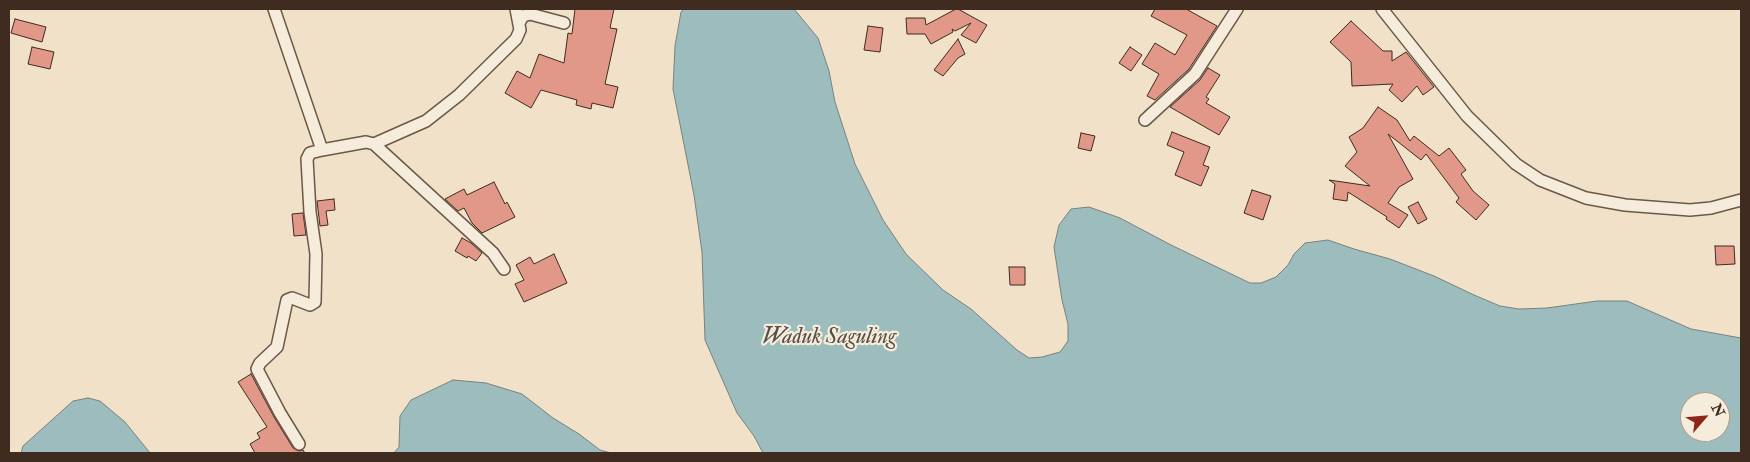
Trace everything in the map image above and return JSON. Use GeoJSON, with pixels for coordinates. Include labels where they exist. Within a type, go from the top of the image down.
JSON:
{"type":"FeatureCollection","features":[{"type":"Feature","properties":{"kind":"street"},"geometry":{"type":"LineString","coordinates":[[274,9],[322,150]]}},
{"type":"Feature","properties":{"kind":"street"},"geometry":{"type":"LineString","coordinates":[[374,144],[426,121],[459,95],[516,39],[520,30],[516,9]]}},
{"type":"Feature","properties":{"kind":"street"},"geometry":{"type":"LineString","coordinates":[[1145,120],[1195,74],[1237,9]]}},
{"type":"Feature","properties":{"kind":"street"},"geometry":{"type":"LineString","coordinates":[[1382,9],[1467,116],[1516,164],[1540,180],[1586,198],[1625,205],[1690,210],[1711,208],[1741,200]]}},
{"type":"Feature","properties":{"kind":"street"},"geometry":{"type":"LineString","coordinates":[[519,23],[523,16],[530,14],[564,23]]}},
{"type":"Feature","properties":{"kind":"street"},"geometry":{"type":"LineString","coordinates":[[299,444],[257,369],[260,363],[277,347],[287,300],[292,298],[310,305],[315,302],[316,254],[310,212],[308,159],[310,153],[366,142],[374,144],[493,253],[504,269]]}},
{"type":"Feature","properties":{"kind":"water","name":"Waduk Saguling"},"geometry":{"type":"Polygon","coordinates":[[[684,9],[794,9],[818,38],[829,71],[835,102],[855,164],[883,220],[906,254],[943,290],[971,309],[1017,350],[1029,358],[1060,352],[1068,341],[1068,324],[1062,300],[1054,247],[1059,225],[1071,209],[1089,207],[1120,218],[1250,283],[1261,283],[1276,277],[1305,243],[1328,240],[1390,259],[1434,276],[1500,306],[1519,309],[1547,308],[1597,301],[1627,301],[1691,329],[1741,338],[1741,453],[763,453],[754,436],[737,413],[705,340],[702,252],[694,195],[673,89],[675,46],[681,12],[684,9]]]}},
{"type":"Feature","properties":{"kind":"water"},"geometry":{"type":"Polygon","coordinates":[[[453,380],[486,383],[522,394],[600,450],[611,453],[394,453],[399,447],[400,416],[411,400],[453,380]]]}},
{"type":"Feature","properties":{"kind":"water"},"geometry":{"type":"Polygon","coordinates":[[[88,398],[100,401],[125,422],[150,453],[21,453],[23,446],[73,401],[88,398]]]}},
{"type":"Feature","properties":{"kind":"building"},"geometry":{"type":"Polygon","coordinates":[[[575,9],[614,9],[610,28],[617,29],[605,84],[618,87],[613,108],[592,103],[591,109],[576,105],[577,100],[541,90],[531,108],[505,93],[517,71],[530,78],[539,54],[564,63],[568,33],[572,34],[575,9]]]}},
{"type":"Feature","properties":{"kind":"building"},"geometry":{"type":"Polygon","coordinates":[[[956,9],[987,25],[976,43],[961,35],[971,23],[955,31],[952,29],[953,32],[931,44],[925,34],[907,34],[906,18],[925,18],[926,25],[956,9]]]}},
{"type":"Feature","properties":{"kind":"building"},"geometry":{"type":"Polygon","coordinates":[[[1155,9],[1186,9],[1217,26],[1189,69],[1155,100],[1147,96],[1159,74],[1142,64],[1155,43],[1175,55],[1187,35],[1151,16],[1155,9]]]}},
{"type":"Feature","properties":{"kind":"building"},"geometry":{"type":"Polygon","coordinates":[[[15,19],[46,27],[42,42],[11,33],[15,19]]]}},
{"type":"Feature","properties":{"kind":"building"},"geometry":{"type":"Polygon","coordinates":[[[1351,21],[1383,51],[1392,51],[1392,61],[1406,52],[1434,87],[1423,95],[1417,86],[1402,102],[1389,90],[1393,84],[1352,86],[1351,62],[1330,42],[1351,21]]]}},
{"type":"Feature","properties":{"kind":"building"},"geometry":{"type":"Polygon","coordinates":[[[868,26],[883,28],[880,52],[864,50],[868,26]]]}},
{"type":"Feature","properties":{"kind":"building"},"geometry":{"type":"Polygon","coordinates":[[[958,39],[965,54],[958,58],[943,76],[934,70],[958,39]]]}},
{"type":"Feature","properties":{"kind":"building"},"geometry":{"type":"Polygon","coordinates":[[[32,47],[54,52],[50,69],[28,64],[32,47]]]}},
{"type":"Feature","properties":{"kind":"building"},"geometry":{"type":"Polygon","coordinates":[[[1130,47],[1142,55],[1131,71],[1119,63],[1130,47]]]}},
{"type":"Feature","properties":{"kind":"building"},"geometry":{"type":"Polygon","coordinates":[[[1208,68],[1220,75],[1206,97],[1209,99],[1206,103],[1230,117],[1219,135],[1170,107],[1200,80],[1208,68]]]}},
{"type":"Feature","properties":{"kind":"building"},"geometry":{"type":"Polygon","coordinates":[[[1378,107],[1397,120],[1410,141],[1414,136],[1439,156],[1449,148],[1466,170],[1461,174],[1473,191],[1489,205],[1476,220],[1456,202],[1459,198],[1426,154],[1421,160],[1388,134],[1413,179],[1399,187],[1388,203],[1408,215],[1399,228],[1386,219],[1387,217],[1348,192],[1347,201],[1333,199],[1335,184],[1329,180],[1370,186],[1345,166],[1357,152],[1349,137],[1363,128],[1378,107]]]}},
{"type":"Feature","properties":{"kind":"building"},"geometry":{"type":"Polygon","coordinates":[[[1172,132],[1210,147],[1203,165],[1209,167],[1201,186],[1175,175],[1184,152],[1167,145],[1172,132]]]}},
{"type":"Feature","properties":{"kind":"building"},"geometry":{"type":"Polygon","coordinates":[[[1081,133],[1095,136],[1091,151],[1078,148],[1081,133]]]}},
{"type":"Feature","properties":{"kind":"building"},"geometry":{"type":"Polygon","coordinates":[[[494,182],[505,204],[507,202],[515,217],[482,233],[472,223],[464,208],[458,211],[445,199],[464,189],[467,195],[494,182]]]}},
{"type":"Feature","properties":{"kind":"building"},"geometry":{"type":"Polygon","coordinates":[[[1252,190],[1271,196],[1263,220],[1244,213],[1252,190]]]}},
{"type":"Feature","properties":{"kind":"building"},"geometry":{"type":"Polygon","coordinates":[[[334,199],[335,210],[326,211],[328,225],[320,226],[317,201],[334,199]]]}},
{"type":"Feature","properties":{"kind":"building"},"geometry":{"type":"Polygon","coordinates":[[[1418,202],[1427,219],[1418,224],[1408,207],[1418,202]]]}},
{"type":"Feature","properties":{"kind":"building"},"geometry":{"type":"Polygon","coordinates":[[[303,213],[306,235],[294,236],[292,214],[303,213]]]}},
{"type":"Feature","properties":{"kind":"building"},"geometry":{"type":"Polygon","coordinates":[[[462,238],[482,253],[476,261],[455,251],[462,238]]]}},
{"type":"Feature","properties":{"kind":"building"},"geometry":{"type":"Polygon","coordinates":[[[1715,246],[1734,246],[1735,264],[1716,265],[1715,246]]]}},
{"type":"Feature","properties":{"kind":"building"},"geometry":{"type":"Polygon","coordinates":[[[554,254],[567,283],[524,302],[515,284],[524,280],[516,265],[530,257],[534,264],[554,254]]]}},
{"type":"Feature","properties":{"kind":"building"},"geometry":{"type":"Polygon","coordinates":[[[1009,267],[1025,267],[1025,285],[1010,285],[1009,267]]]}},
{"type":"Feature","properties":{"kind":"building"},"geometry":{"type":"Polygon","coordinates":[[[251,374],[293,448],[299,451],[303,450],[305,453],[255,453],[250,444],[260,438],[257,433],[267,427],[238,382],[251,374]]]}}]}
